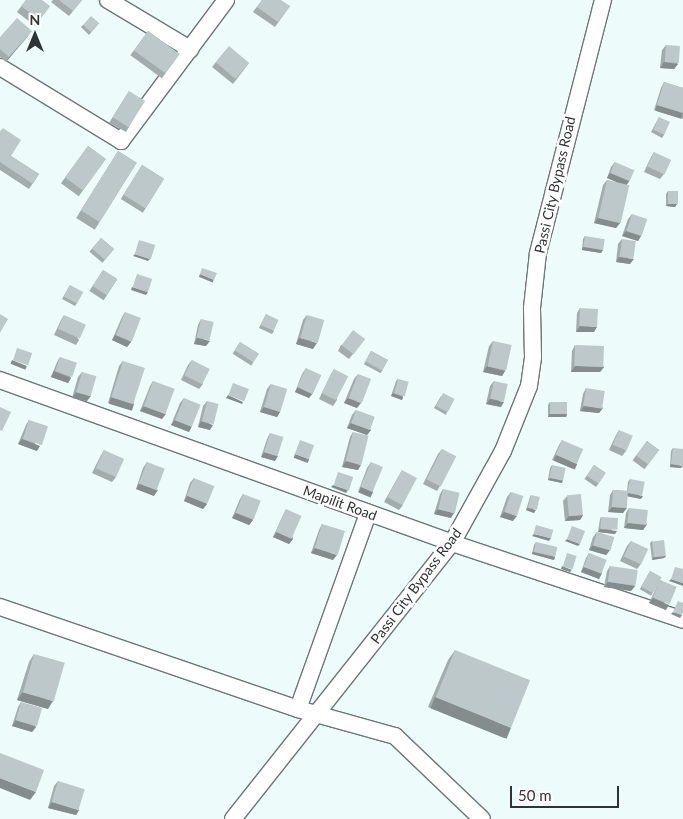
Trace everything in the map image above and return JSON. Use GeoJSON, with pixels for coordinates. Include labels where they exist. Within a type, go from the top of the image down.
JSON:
{"type":"FeatureCollection","features":[{"type":"Feature","properties":{"kind":"street"},"geometry":{"type":"LineString","coordinates":[[0,67],[121,141],[226,0]]}},
{"type":"Feature","properties":{"kind":"street","name":"Passi City Bypass Road"},"geometry":{"type":"LineString","coordinates":[[233,819],[452,543],[503,451],[529,386],[533,357],[532,308],[538,253],[603,0]]}},
{"type":"Feature","properties":{"kind":"street"},"geometry":{"type":"LineString","coordinates":[[114,2],[190,49]]}},
{"type":"Feature","properties":{"kind":"street","name":"Mapilit Road"},"geometry":{"type":"LineString","coordinates":[[0,380],[452,543],[683,620]]}},
{"type":"Feature","properties":{"kind":"street"},"geometry":{"type":"LineString","coordinates":[[298,709],[368,513]]}},
{"type":"Feature","properties":{"kind":"street"},"geometry":{"type":"LineString","coordinates":[[1,610],[298,709],[395,736],[482,819]]}},
{"type":"Feature","properties":{"kind":"building"},"geometry":{"type":"Polygon","coordinates":[[[26,0],[42,0],[50,6],[39,20],[21,6],[26,0]]]}},
{"type":"Feature","properties":{"kind":"building"},"geometry":{"type":"Polygon","coordinates":[[[59,0],[82,0],[73,11],[59,0]]]}},
{"type":"Feature","properties":{"kind":"building"},"geometry":{"type":"Polygon","coordinates":[[[262,0],[281,0],[290,6],[278,22],[257,7],[262,0]]]}},
{"type":"Feature","properties":{"kind":"building"},"geometry":{"type":"Polygon","coordinates":[[[91,16],[99,23],[91,32],[83,25],[91,16]]]}},
{"type":"Feature","properties":{"kind":"building"},"geometry":{"type":"Polygon","coordinates":[[[17,18],[32,31],[9,57],[0,49],[0,37],[17,18]]]}},
{"type":"Feature","properties":{"kind":"building"},"geometry":{"type":"Polygon","coordinates":[[[148,31],[180,54],[165,73],[134,50],[148,31]]]}},
{"type":"Feature","properties":{"kind":"building"},"geometry":{"type":"Polygon","coordinates":[[[666,45],[680,46],[679,63],[665,62],[666,45]]]}},
{"type":"Feature","properties":{"kind":"building"},"geometry":{"type":"Polygon","coordinates":[[[229,46],[249,63],[235,79],[216,62],[229,46]]]}},
{"type":"Feature","properties":{"kind":"building"},"geometry":{"type":"Polygon","coordinates":[[[664,82],[683,88],[683,113],[657,105],[664,82]]]}},
{"type":"Feature","properties":{"kind":"building"},"geometry":{"type":"Polygon","coordinates":[[[129,91],[145,101],[129,127],[113,117],[129,91]]]}},
{"type":"Feature","properties":{"kind":"building"},"geometry":{"type":"Polygon","coordinates":[[[659,117],[670,122],[664,135],[653,130],[659,117]]]}},
{"type":"Feature","properties":{"kind":"building"},"geometry":{"type":"Polygon","coordinates":[[[3,128],[21,140],[11,156],[39,174],[33,184],[0,162],[0,131],[3,128]]]}},
{"type":"Feature","properties":{"kind":"building"},"geometry":{"type":"Polygon","coordinates":[[[88,146],[106,159],[83,190],[65,178],[88,146]]]}},
{"type":"Feature","properties":{"kind":"building"},"geometry":{"type":"Polygon","coordinates":[[[118,151],[137,163],[100,222],[81,210],[118,151]]]}},
{"type":"Feature","properties":{"kind":"building"},"geometry":{"type":"Polygon","coordinates":[[[654,152],[671,160],[664,175],[647,167],[654,152]]]}},
{"type":"Feature","properties":{"kind":"building"},"geometry":{"type":"Polygon","coordinates":[[[615,162],[634,170],[630,181],[610,173],[615,162]]]}},
{"type":"Feature","properties":{"kind":"building"},"geometry":{"type":"Polygon","coordinates":[[[142,165],[164,179],[146,208],[123,195],[142,165]]]}},
{"type":"Feature","properties":{"kind":"building"},"geometry":{"type":"Polygon","coordinates":[[[607,180],[629,185],[621,223],[598,218],[607,180]]]}},
{"type":"Feature","properties":{"kind":"building"},"geometry":{"type":"Polygon","coordinates":[[[668,191],[678,191],[678,204],[668,204],[668,191]]]}},
{"type":"Feature","properties":{"kind":"building"},"geometry":{"type":"Polygon","coordinates":[[[632,214],[647,219],[642,236],[626,231],[632,214]]]}},
{"type":"Feature","properties":{"kind":"building"},"geometry":{"type":"Polygon","coordinates":[[[585,236],[605,239],[603,250],[583,247],[585,236]]]}},
{"type":"Feature","properties":{"kind":"building"},"geometry":{"type":"Polygon","coordinates":[[[101,238],[114,249],[105,260],[92,249],[101,238]]]}},
{"type":"Feature","properties":{"kind":"building"},"geometry":{"type":"Polygon","coordinates":[[[622,239],[636,241],[633,259],[619,257],[622,239]]]}},
{"type":"Feature","properties":{"kind":"building"},"geometry":{"type":"Polygon","coordinates":[[[139,240],[155,245],[151,259],[135,254],[139,240]]]}},
{"type":"Feature","properties":{"kind":"building"},"geometry":{"type":"Polygon","coordinates":[[[202,268],[217,273],[214,280],[200,274],[202,268]]]}},
{"type":"Feature","properties":{"kind":"building"},"geometry":{"type":"Polygon","coordinates":[[[103,270],[117,279],[107,295],[93,286],[103,270]]]}},
{"type":"Feature","properties":{"kind":"building"},"geometry":{"type":"Polygon","coordinates":[[[137,274],[152,279],[148,292],[133,287],[137,274]]]}},
{"type":"Feature","properties":{"kind":"building"},"geometry":{"type":"Polygon","coordinates":[[[70,285],[83,292],[77,304],[64,296],[70,285]]]}},
{"type":"Feature","properties":{"kind":"building"},"geometry":{"type":"Polygon","coordinates":[[[580,308],[598,309],[597,327],[579,326],[580,308]]]}},
{"type":"Feature","properties":{"kind":"building"},"geometry":{"type":"Polygon","coordinates":[[[125,312],[141,318],[132,341],[116,335],[125,312]]]}},
{"type":"Feature","properties":{"kind":"building"},"geometry":{"type":"Polygon","coordinates":[[[0,314],[8,319],[0,333],[0,314]]]}},
{"type":"Feature","properties":{"kind":"building"},"geometry":{"type":"Polygon","coordinates":[[[266,314],[279,320],[274,331],[261,325],[266,314]]]}},
{"type":"Feature","properties":{"kind":"building"},"geometry":{"type":"Polygon","coordinates":[[[64,315],[86,325],[80,338],[58,329],[64,315]]]}},
{"type":"Feature","properties":{"kind":"building"},"geometry":{"type":"Polygon","coordinates":[[[307,315],[324,320],[318,343],[300,338],[307,315]]]}},
{"type":"Feature","properties":{"kind":"building"},"geometry":{"type":"Polygon","coordinates":[[[201,319],[214,322],[209,340],[197,338],[201,319]]]}},
{"type":"Feature","properties":{"kind":"building"},"geometry":{"type":"Polygon","coordinates":[[[353,330],[365,339],[354,354],[342,345],[353,330]]]}},
{"type":"Feature","properties":{"kind":"building"},"geometry":{"type":"Polygon","coordinates":[[[493,341],[512,345],[506,370],[488,366],[493,341]]]}},
{"type":"Feature","properties":{"kind":"building"},"geometry":{"type":"Polygon","coordinates":[[[240,342],[259,354],[253,362],[235,350],[240,342]]]}},
{"type":"Feature","properties":{"kind":"building"},"geometry":{"type":"Polygon","coordinates":[[[575,345],[604,346],[603,367],[574,366],[575,345]]]}},
{"type":"Feature","properties":{"kind":"building"},"geometry":{"type":"Polygon","coordinates":[[[17,348],[32,353],[28,365],[13,360],[17,348]]]}},
{"type":"Feature","properties":{"kind":"building"},"geometry":{"type":"Polygon","coordinates":[[[371,351],[388,360],[382,371],[365,362],[371,351]]]}},
{"type":"Feature","properties":{"kind":"building"},"geometry":{"type":"Polygon","coordinates":[[[60,357],[77,363],[72,377],[55,371],[60,357]]]}},
{"type":"Feature","properties":{"kind":"building"},"geometry":{"type":"Polygon","coordinates":[[[192,360],[210,369],[202,384],[184,375],[192,360]]]}},
{"type":"Feature","properties":{"kind":"building"},"geometry":{"type":"Polygon","coordinates":[[[123,361],[145,368],[133,404],[111,397],[123,361]]]}},
{"type":"Feature","properties":{"kind":"building"},"geometry":{"type":"Polygon","coordinates":[[[306,368],[321,375],[313,394],[297,387],[306,368]]]}},
{"type":"Feature","properties":{"kind":"building"},"geometry":{"type":"Polygon","coordinates":[[[334,369],[348,376],[336,400],[322,393],[334,369]]]}},
{"type":"Feature","properties":{"kind":"building"},"geometry":{"type":"Polygon","coordinates":[[[82,372],[96,376],[91,396],[76,392],[82,372]]]}},
{"type":"Feature","properties":{"kind":"building"},"geometry":{"type":"Polygon","coordinates":[[[358,374],[371,379],[362,403],[349,398],[358,374]]]}},
{"type":"Feature","properties":{"kind":"building"},"geometry":{"type":"Polygon","coordinates":[[[398,379],[409,382],[405,396],[394,393],[398,379]]]}},
{"type":"Feature","properties":{"kind":"building"},"geometry":{"type":"Polygon","coordinates":[[[153,381],[175,389],[165,414],[144,406],[153,381]]]}},
{"type":"Feature","properties":{"kind":"building"},"geometry":{"type":"Polygon","coordinates":[[[494,381],[508,384],[504,402],[490,399],[494,381]]]}},
{"type":"Feature","properties":{"kind":"building"},"geometry":{"type":"Polygon","coordinates":[[[233,383],[249,389],[244,401],[228,395],[233,383]]]}},
{"type":"Feature","properties":{"kind":"building"},"geometry":{"type":"Polygon","coordinates":[[[271,384],[287,389],[280,412],[264,407],[271,384]]]}},
{"type":"Feature","properties":{"kind":"building"},"geometry":{"type":"Polygon","coordinates":[[[586,388],[605,391],[602,409],[583,406],[586,388]]]}},
{"type":"Feature","properties":{"kind":"building"},"geometry":{"type":"Polygon","coordinates":[[[443,393],[455,399],[448,412],[436,406],[443,393]]]}},
{"type":"Feature","properties":{"kind":"building"},"geometry":{"type":"Polygon","coordinates":[[[184,398],[201,405],[192,427],[175,420],[184,398]]]}},
{"type":"Feature","properties":{"kind":"building"},"geometry":{"type":"Polygon","coordinates":[[[207,401],[219,404],[214,424],[202,421],[207,401]]]}},
{"type":"Feature","properties":{"kind":"building"},"geometry":{"type":"Polygon","coordinates":[[[550,402],[567,402],[567,414],[550,414],[550,402]]]}},
{"type":"Feature","properties":{"kind":"building"},"geometry":{"type":"Polygon","coordinates":[[[0,407],[11,412],[2,431],[0,430],[0,407]]]}},
{"type":"Feature","properties":{"kind":"building"},"geometry":{"type":"Polygon","coordinates":[[[356,410],[375,417],[370,430],[351,423],[356,410]]]}},
{"type":"Feature","properties":{"kind":"building"},"geometry":{"type":"Polygon","coordinates":[[[29,420],[48,426],[42,445],[23,439],[29,420]]]}},
{"type":"Feature","properties":{"kind":"building"},"geometry":{"type":"Polygon","coordinates":[[[619,430],[633,436],[627,451],[613,445],[619,430]]]}},
{"type":"Feature","properties":{"kind":"building"},"geometry":{"type":"Polygon","coordinates":[[[353,432],[369,436],[361,465],[346,461],[353,432]]]}},
{"type":"Feature","properties":{"kind":"building"},"geometry":{"type":"Polygon","coordinates":[[[270,433],[283,437],[278,456],[264,452],[270,433]]]}},
{"type":"Feature","properties":{"kind":"building"},"geometry":{"type":"Polygon","coordinates":[[[300,440],[314,445],[309,459],[295,454],[300,440]]]}},
{"type":"Feature","properties":{"kind":"building"},"geometry":{"type":"Polygon","coordinates":[[[562,440],[583,449],[577,464],[556,455],[562,440]]]}},
{"type":"Feature","properties":{"kind":"building"},"geometry":{"type":"Polygon","coordinates":[[[647,441],[659,450],[648,464],[636,455],[647,441]]]}},
{"type":"Feature","properties":{"kind":"building"},"geometry":{"type":"Polygon","coordinates":[[[673,448],[683,449],[683,466],[671,464],[673,448]]]}},
{"type":"Feature","properties":{"kind":"building"},"geometry":{"type":"Polygon","coordinates":[[[442,449],[456,456],[441,487],[427,479],[442,449]]]}},
{"type":"Feature","properties":{"kind":"building"},"geometry":{"type":"Polygon","coordinates":[[[104,450],[124,459],[116,477],[96,468],[104,450]]]}},
{"type":"Feature","properties":{"kind":"building"},"geometry":{"type":"Polygon","coordinates":[[[147,462],[165,469],[156,490],[139,483],[147,462]]]}},
{"type":"Feature","properties":{"kind":"building"},"geometry":{"type":"Polygon","coordinates":[[[371,462],[383,467],[372,492],[360,487],[371,462]]]}},
{"type":"Feature","properties":{"kind":"building"},"geometry":{"type":"Polygon","coordinates":[[[552,465],[566,468],[563,481],[549,478],[552,465]]]}},
{"type":"Feature","properties":{"kind":"building"},"geometry":{"type":"Polygon","coordinates":[[[594,465],[606,473],[598,484],[587,476],[594,465]]]}},
{"type":"Feature","properties":{"kind":"building"},"geometry":{"type":"Polygon","coordinates":[[[402,470],[417,478],[402,505],[387,497],[402,470]]]}},
{"type":"Feature","properties":{"kind":"building"},"geometry":{"type":"Polygon","coordinates":[[[338,472],[353,477],[349,490],[334,485],[338,472]]]}},
{"type":"Feature","properties":{"kind":"building"},"geometry":{"type":"Polygon","coordinates":[[[194,478],[214,486],[207,504],[187,496],[194,478]]]}},
{"type":"Feature","properties":{"kind":"building"},"geometry":{"type":"Polygon","coordinates":[[[630,479],[645,482],[642,496],[627,493],[630,479]]]}},
{"type":"Feature","properties":{"kind":"building"},"geometry":{"type":"Polygon","coordinates":[[[443,489],[460,493],[455,513],[438,509],[443,489]]]}},
{"type":"Feature","properties":{"kind":"building"},"geometry":{"type":"Polygon","coordinates":[[[613,490],[628,491],[627,508],[612,507],[613,490]]]}},
{"type":"Feature","properties":{"kind":"building"},"geometry":{"type":"Polygon","coordinates":[[[511,492],[523,496],[517,516],[505,512],[511,492]]]}},
{"type":"Feature","properties":{"kind":"building"},"geometry":{"type":"Polygon","coordinates":[[[243,494],[261,501],[254,519],[236,513],[243,494]]]}},
{"type":"Feature","properties":{"kind":"building"},"geometry":{"type":"Polygon","coordinates":[[[581,494],[583,515],[569,516],[567,495],[581,494]]]}},
{"type":"Feature","properties":{"kind":"building"},"geometry":{"type":"Polygon","coordinates":[[[531,495],[540,497],[537,510],[528,508],[531,495]]]}},
{"type":"Feature","properties":{"kind":"building"},"geometry":{"type":"Polygon","coordinates":[[[629,508],[648,510],[646,525],[627,523],[629,508]]]}},
{"type":"Feature","properties":{"kind":"building"},"geometry":{"type":"Polygon","coordinates":[[[286,509],[302,516],[291,539],[276,532],[286,509]]]}},
{"type":"Feature","properties":{"kind":"building"},"geometry":{"type":"Polygon","coordinates":[[[601,517],[618,518],[617,530],[600,529],[601,517]]]}},
{"type":"Feature","properties":{"kind":"building"},"geometry":{"type":"Polygon","coordinates":[[[322,524],[345,531],[338,555],[315,548],[322,524]]]}},
{"type":"Feature","properties":{"kind":"building"},"geometry":{"type":"Polygon","coordinates":[[[536,525],[553,530],[551,539],[534,534],[536,525]]]}},
{"type":"Feature","properties":{"kind":"building"},"geometry":{"type":"Polygon","coordinates":[[[572,526],[585,531],[580,544],[567,539],[572,526]]]}},
{"type":"Feature","properties":{"kind":"building"},"geometry":{"type":"Polygon","coordinates":[[[597,532],[614,537],[610,550],[593,545],[597,532]]]}},
{"type":"Feature","properties":{"kind":"building"},"geometry":{"type":"Polygon","coordinates":[[[664,540],[666,556],[654,557],[652,541],[664,540]]]}},
{"type":"Feature","properties":{"kind":"building"},"geometry":{"type":"Polygon","coordinates":[[[631,541],[648,549],[641,564],[624,556],[631,541]]]}},
{"type":"Feature","properties":{"kind":"building"},"geometry":{"type":"Polygon","coordinates":[[[536,542],[557,547],[555,557],[534,552],[536,542]]]}},
{"type":"Feature","properties":{"kind":"building"},"geometry":{"type":"Polygon","coordinates":[[[567,553],[577,556],[572,569],[563,566],[567,553]]]}},
{"type":"Feature","properties":{"kind":"building"},"geometry":{"type":"Polygon","coordinates":[[[589,553],[607,560],[601,574],[584,567],[589,553]]]}},
{"type":"Feature","properties":{"kind":"building"},"geometry":{"type":"Polygon","coordinates":[[[610,566],[638,570],[636,586],[608,582],[610,566]]]}},
{"type":"Feature","properties":{"kind":"building"},"geometry":{"type":"Polygon","coordinates":[[[675,567],[683,569],[683,583],[671,579],[675,567]]]}},
{"type":"Feature","properties":{"kind":"building"},"geometry":{"type":"Polygon","coordinates":[[[650,571],[661,577],[653,593],[641,587],[650,571]]]}},
{"type":"Feature","properties":{"kind":"building"},"geometry":{"type":"Polygon","coordinates":[[[660,580],[677,587],[670,604],[653,598],[660,580]]]}},
{"type":"Feature","properties":{"kind":"building"},"geometry":{"type":"Polygon","coordinates":[[[678,601],[683,603],[682,615],[673,612],[678,601]]]}},
{"type":"Feature","properties":{"kind":"building"},"geometry":{"type":"Polygon","coordinates":[[[455,650],[530,680],[511,728],[436,697],[455,650]]]}},
{"type":"Feature","properties":{"kind":"building"},"geometry":{"type":"Polygon","coordinates":[[[34,654],[65,663],[54,701],[23,692],[34,654]]]}},
{"type":"Feature","properties":{"kind":"building"},"geometry":{"type":"Polygon","coordinates":[[[21,702],[42,708],[37,726],[16,720],[21,702]]]}},
{"type":"Feature","properties":{"kind":"building"},"geometry":{"type":"Polygon","coordinates":[[[0,753],[44,770],[36,792],[0,778],[0,753]]]}},
{"type":"Feature","properties":{"kind":"building"},"geometry":{"type":"Polygon","coordinates":[[[58,781],[85,789],[78,810],[52,802],[58,781]]]}}]}
